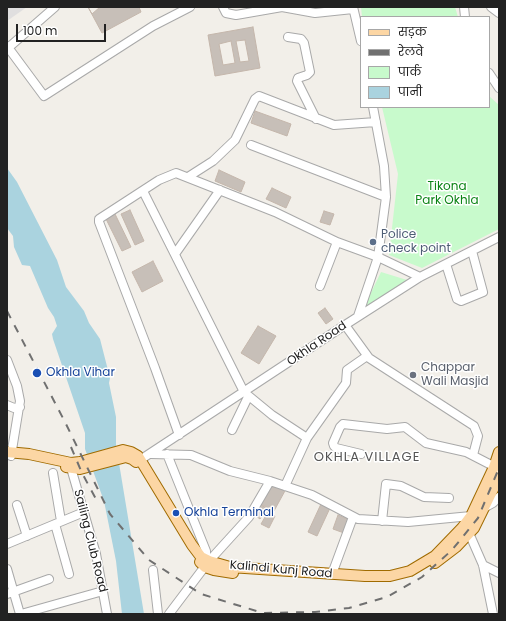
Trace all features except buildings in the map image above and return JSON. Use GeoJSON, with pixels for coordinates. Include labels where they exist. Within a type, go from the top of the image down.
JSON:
{"type":"FeatureCollection","features":[{"type":"Feature","properties":{"kind":"main road"},"geometry":{"type":"LineString","coordinates":[[9,452],[43,459],[88,464]]}},
{"type":"Feature","properties":{"kind":"main road","name":"Kalindi Kunj Road"},"geometry":{"type":"LineString","coordinates":[[207,562],[230,567],[332,574],[390,576],[410,571],[435,556],[471,516],[497,468],[499,452]]}},
{"type":"Feature","properties":{"kind":"main road"},"geometry":{"type":"LineString","coordinates":[[43,459],[71,468],[80,469],[88,464],[123,454],[130,458],[136,462],[192,554],[207,562]]}},
{"type":"Feature","properties":{"kind":"main road","name":"Kalindi Kunj Road"},"geometry":{"type":"LineString","coordinates":[[123,454],[135,454],[140,460],[192,545],[207,562],[229,573],[356,581],[392,581],[414,574],[436,562],[456,547],[474,528],[499,477]]}},
{"type":"Feature","properties":{"kind":"street"},"geometry":{"type":"LineString","coordinates":[[55,7],[7,47],[42,95],[46,96],[153,26],[190,7]]}},
{"type":"Feature","properties":{"kind":"street"},"geometry":{"type":"LineString","coordinates":[[223,7],[226,13],[236,15],[282,7],[315,13],[353,8],[360,37]]}},
{"type":"Feature","properties":{"kind":"street"},"geometry":{"type":"LineString","coordinates":[[491,7],[499,13]]}},
{"type":"Feature","properties":{"kind":"street"},"geometry":{"type":"LineString","coordinates":[[288,37],[301,39],[304,43],[310,72],[307,75],[298,78],[297,81],[316,119]]}},
{"type":"Feature","properties":{"kind":"street"},"geometry":{"type":"LineString","coordinates":[[490,74],[499,88]]}},
{"type":"Feature","properties":{"kind":"street"},"geometry":{"type":"LineString","coordinates":[[188,177],[213,161],[235,140],[254,99],[259,96],[326,123],[341,126],[376,122]]}},
{"type":"Feature","properties":{"kind":"street"},"geometry":{"type":"LineString","coordinates":[[358,316],[378,257],[386,197],[386,177],[373,108]]}},
{"type":"Feature","properties":{"kind":"street"},"geometry":{"type":"LineString","coordinates":[[251,145],[386,197]]}},
{"type":"Feature","properties":{"kind":"street"},"geometry":{"type":"LineString","coordinates":[[179,435],[99,221],[143,191],[173,174],[188,177],[275,212],[337,242],[378,257],[420,277]]}},
{"type":"Feature","properties":{"kind":"street"},"geometry":{"type":"LineString","coordinates":[[175,254],[220,190]]}},
{"type":"Feature","properties":{"kind":"street"},"geometry":{"type":"LineString","coordinates":[[143,191],[246,394],[272,415],[308,438]]}},
{"type":"Feature","properties":{"kind":"street","name":"Okhla Road"},"geometry":{"type":"LineString","coordinates":[[140,460],[246,394],[358,316],[420,277],[499,237]]}},
{"type":"Feature","properties":{"kind":"street"},"geometry":{"type":"LineString","coordinates":[[320,286],[337,242]]}},
{"type":"Feature","properties":{"kind":"street"},"geometry":{"type":"LineString","coordinates":[[446,264],[458,298],[461,301],[483,292],[472,251]]}},
{"type":"Feature","properties":{"kind":"street"},"geometry":{"type":"LineString","coordinates":[[345,325],[367,356],[474,426],[478,436],[473,455]]}},
{"type":"Feature","properties":{"kind":"street"},"geometry":{"type":"LineString","coordinates":[[285,486],[308,438],[346,383],[347,370],[367,356]]}},
{"type":"Feature","properties":{"kind":"street"},"geometry":{"type":"LineString","coordinates":[[7,360],[17,386],[20,407],[9,452]]}},
{"type":"Feature","properties":{"kind":"street"},"geometry":{"type":"LineString","coordinates":[[232,430],[246,394]]}},
{"type":"Feature","properties":{"kind":"street"},"geometry":{"type":"LineString","coordinates":[[7,405],[14,408],[20,407]]}},
{"type":"Feature","properties":{"kind":"street"},"geometry":{"type":"LineString","coordinates":[[361,454],[336,448],[334,446],[333,443],[342,425],[348,423],[387,430],[402,426],[408,428],[426,443],[473,455],[497,468]]}},
{"type":"Feature","properties":{"kind":"street"},"geometry":{"type":"LineString","coordinates":[[151,454],[191,455],[230,471],[270,481],[312,495],[353,517],[382,521],[426,521],[471,516]]}},
{"type":"Feature","properties":{"kind":"street"},"geometry":{"type":"LineString","coordinates":[[167,454],[206,551],[207,562]]}},
{"type":"Feature","properties":{"kind":"street","name":"Sailing Club Road"},"geometry":{"type":"LineString","coordinates":[[71,468],[96,554],[107,614]]}},
{"type":"Feature","properties":{"kind":"street"},"geometry":{"type":"LineString","coordinates":[[53,473],[58,522],[69,574]]}},
{"type":"Feature","properties":{"kind":"street"},"geometry":{"type":"LineString","coordinates":[[169,614],[198,577],[207,562],[251,515],[270,481]]}},
{"type":"Feature","properties":{"kind":"street"},"geometry":{"type":"LineString","coordinates":[[382,521],[386,484],[401,486],[424,497],[449,498]]}},
{"type":"Feature","properties":{"kind":"street"},"geometry":{"type":"LineString","coordinates":[[484,508],[493,503],[499,497]]}},
{"type":"Feature","properties":{"kind":"street"},"geometry":{"type":"LineString","coordinates":[[18,505],[27,536]]}},
{"type":"Feature","properties":{"kind":"street"},"geometry":{"type":"LineString","coordinates":[[7,544],[84,512]]}},
{"type":"Feature","properties":{"kind":"street"},"geometry":{"type":"LineString","coordinates":[[332,574],[353,517]]}},
{"type":"Feature","properties":{"kind":"street"},"geometry":{"type":"LineString","coordinates":[[469,533],[483,565],[488,583],[493,614]]}},
{"type":"Feature","properties":{"kind":"street"},"geometry":{"type":"LineString","coordinates":[[483,565],[499,573]]}},
{"type":"Feature","properties":{"kind":"street"},"geometry":{"type":"LineString","coordinates":[[7,569],[10,593],[20,614],[103,591]]}},
{"type":"Feature","properties":{"kind":"street"},"geometry":{"type":"LineString","coordinates":[[153,570],[158,614]]}},
{"type":"Feature","properties":{"kind":"street"},"geometry":{"type":"LineString","coordinates":[[10,593],[49,579]]}},
{"type":"Feature","properties":{"kind":"shaded area"},"geometry":{"type":"Polygon","coordinates":[[[7,7],[27,7],[7,21],[7,7]]]}},
{"type":"Feature","properties":{"kind":"green space"},"geometry":{"type":"Polygon","coordinates":[[[361,7],[455,7],[458,16],[362,16],[361,7]]]}},
{"type":"Feature","properties":{"kind":"green space","name":"Tikona Park Okhla"},"geometry":{"type":"Polygon","coordinates":[[[490,97],[499,105],[499,229],[422,268],[389,255],[398,174],[382,108],[490,108],[490,97]]]}},
{"type":"Feature","properties":{"kind":"green space"},"geometry":{"type":"Polygon","coordinates":[[[381,272],[407,280],[370,308],[365,305],[381,272]]]}},
{"type":"Feature","properties":{"kind":"water"},"geometry":{"type":"Polygon","coordinates":[[[7,168],[17,182],[57,260],[66,287],[84,311],[89,323],[100,339],[110,378],[109,383],[116,417],[116,445],[144,614],[122,614],[116,561],[104,501],[85,449],[85,433],[53,339],[52,334],[57,326],[30,266],[22,265],[14,247],[13,236],[7,228],[7,168]]]}},
{"type":"Feature","properties":{"kind":"railway"},"geometry":{"type":"LineString","coordinates":[[7,311],[65,422],[110,514],[149,560],[201,594],[263,613],[315,612],[349,608],[387,597],[422,577],[452,550],[478,518],[499,468]]}},
{"type":"Feature","properties":{"kind":"railway"},"geometry":{"type":"LineString","coordinates":[[71,447],[82,473],[96,499]]}},
{"type":"Feature","properties":{"kind":"place","name":"Police check point"},"geometry":{"type":"Point","coordinates":[373,242]}},
{"type":"Feature","properties":{"kind":"place","name":"Okhla Vihar"},"geometry":{"type":"Point","coordinates":[37,373]}},
{"type":"Feature","properties":{"kind":"place","name":"Chappar Wali Masjid"},"geometry":{"type":"Point","coordinates":[413,375]}},
{"type":"Feature","properties":{"kind":"place","name":"Okhla Terminal"},"geometry":{"type":"Point","coordinates":[176,513]}},
{"type":"Feature","properties":{"kind":"district","name":"OKHLA VILLAGE"},"geometry":{"type":"Point","coordinates":[367,458]}}]}
